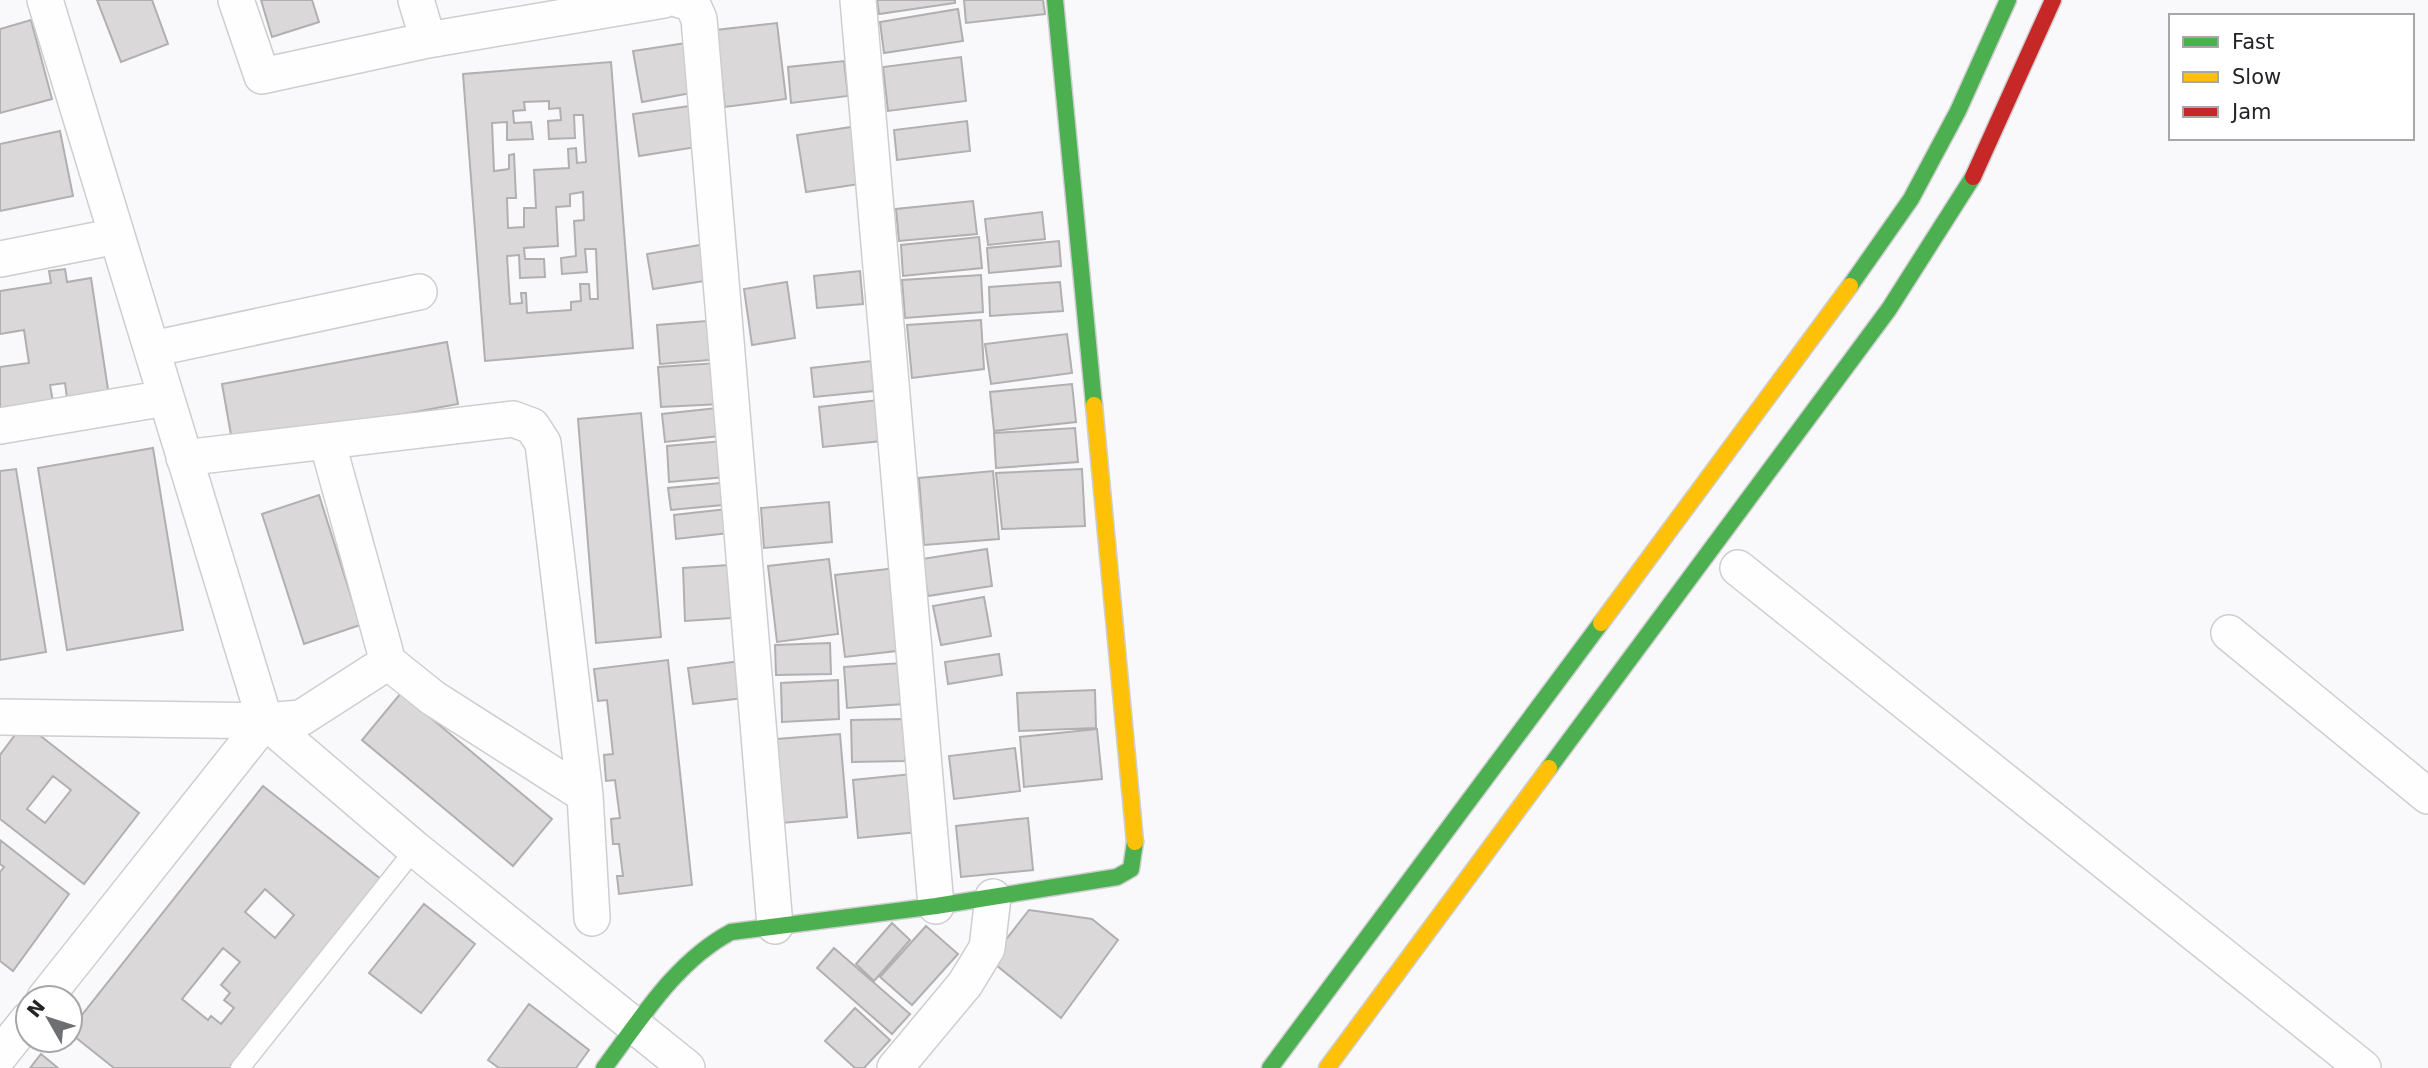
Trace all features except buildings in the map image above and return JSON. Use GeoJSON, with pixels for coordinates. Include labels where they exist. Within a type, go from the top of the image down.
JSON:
{"type":"FeatureCollection","features":[{"type":"Feature","properties":{"kind":"street"},"geometry":{"type":"LineString","coordinates":[[45,0],[265,721],[415,849],[687,1068]]}},
{"type":"Feature","properties":{"kind":"street"},"geometry":{"type":"LineString","coordinates":[[236,0],[262,76],[428,40],[644,1]]}},
{"type":"Feature","properties":{"kind":"street"},"geometry":{"type":"LineString","coordinates":[[416,0],[428,40]]}},
{"type":"Feature","properties":{"kind":"street"},"geometry":{"type":"LineString","coordinates":[[680,0],[692,4],[699,19],[775,926]]}},
{"type":"Feature","properties":{"kind":"street"},"geometry":{"type":"LineString","coordinates":[[858,0],[936,906]]}},
{"type":"Feature","properties":{"kind":"street"},"geometry":{"type":"LineString","coordinates":[[604,1068],[694,955],[713,939],[730,932],[936,906],[1117,877],[1130,869],[1136,850],[1055,0]]}},
{"type":"Feature","properties":{"kind":"street"},"geometry":{"type":"LineString","coordinates":[[1269,1068],[1590,658],[1911,199],[1958,111],[2008,0]]}},
{"type":"Feature","properties":{"kind":"street"},"geometry":{"type":"LineString","coordinates":[[1327,1068],[1889,309],[1981,164],[2030,58],[2053,0]]}},
{"type":"Feature","properties":{"kind":"street"},"geometry":{"type":"LineString","coordinates":[[1991,38],[2030,58]]}},
{"type":"Feature","properties":{"kind":"street"},"geometry":{"type":"LineString","coordinates":[[0,259],[117,236]]}},
{"type":"Feature","properties":{"kind":"street"},"geometry":{"type":"LineString","coordinates":[[152,349],[419,292]]}},
{"type":"Feature","properties":{"kind":"street"},"geometry":{"type":"LineString","coordinates":[[0,426],[166,398]]}},
{"type":"Feature","properties":{"kind":"street"},"geometry":{"type":"LineString","coordinates":[[184,458],[513,419],[532,426],[543,443],[585,795],[592,918]]}},
{"type":"Feature","properties":{"kind":"street"},"geometry":{"type":"LineString","coordinates":[[327,441],[388,662],[433,698],[585,795]]}},
{"type":"Feature","properties":{"kind":"street"},"geometry":{"type":"LineString","coordinates":[[1738,568],[2363,1068]]}},
{"type":"Feature","properties":{"kind":"street"},"geometry":{"type":"LineString","coordinates":[[2229,633],[2428,796]]}},
{"type":"Feature","properties":{"kind":"street"},"geometry":{"type":"LineString","coordinates":[[1590,658],[1617,678]]}},
{"type":"Feature","properties":{"kind":"street"},"geometry":{"type":"LineString","coordinates":[[0,717],[265,721],[301,718],[388,662]]}},
{"type":"Feature","properties":{"kind":"street"},"geometry":{"type":"LineString","coordinates":[[56,984],[265,721]]}},
{"type":"Feature","properties":{"kind":"street"},"geometry":{"type":"LineString","coordinates":[[895,1068],[965,984],[987,948],[993,897]]}},
{"type":"Feature","properties":{"kind":"street"},"geometry":{"type":"LineString","coordinates":[[0,1055],[14,1038]]}},
{"type":"Feature","properties":{"kind":"lane"},"geometry":{"type":"LineString","coordinates":[[240,1068],[415,849]]}},
{"type":"Feature","properties":{"kind":"traffic: fast"},"geometry":{"type":"LineString","coordinates":[[1055,0],[1094,405]]}},
{"type":"Feature","properties":{"kind":"traffic: fast"},"geometry":{"type":"LineString","coordinates":[[1850,286],[1911,199],[1958,111],[2008,0]]}},
{"type":"Feature","properties":{"kind":"traffic: fast"},"geometry":{"type":"LineString","coordinates":[[1549,768],[1889,309],[1973,177]]}},
{"type":"Feature","properties":{"kind":"traffic: fast"},"geometry":{"type":"LineString","coordinates":[[1270,1068],[1601,623]]}},
{"type":"Feature","properties":{"kind":"traffic: fast"},"geometry":{"type":"LineString","coordinates":[[604,1068],[676,975],[711,944],[731,932],[936,906],[1117,877],[1131,869],[1135,842]]}},
{"type":"Feature","properties":{"kind":"traffic: slow"},"geometry":{"type":"LineString","coordinates":[[1601,623],[1850,286]]}},
{"type":"Feature","properties":{"kind":"traffic: slow"},"geometry":{"type":"LineString","coordinates":[[1094,405],[1135,842]]}},
{"type":"Feature","properties":{"kind":"traffic: slow"},"geometry":{"type":"LineString","coordinates":[[1327,1068],[1549,768]]}},
{"type":"Feature","properties":{"kind":"traffic: jam"},"geometry":{"type":"LineString","coordinates":[[1973,177],[2053,0]]}}]}
